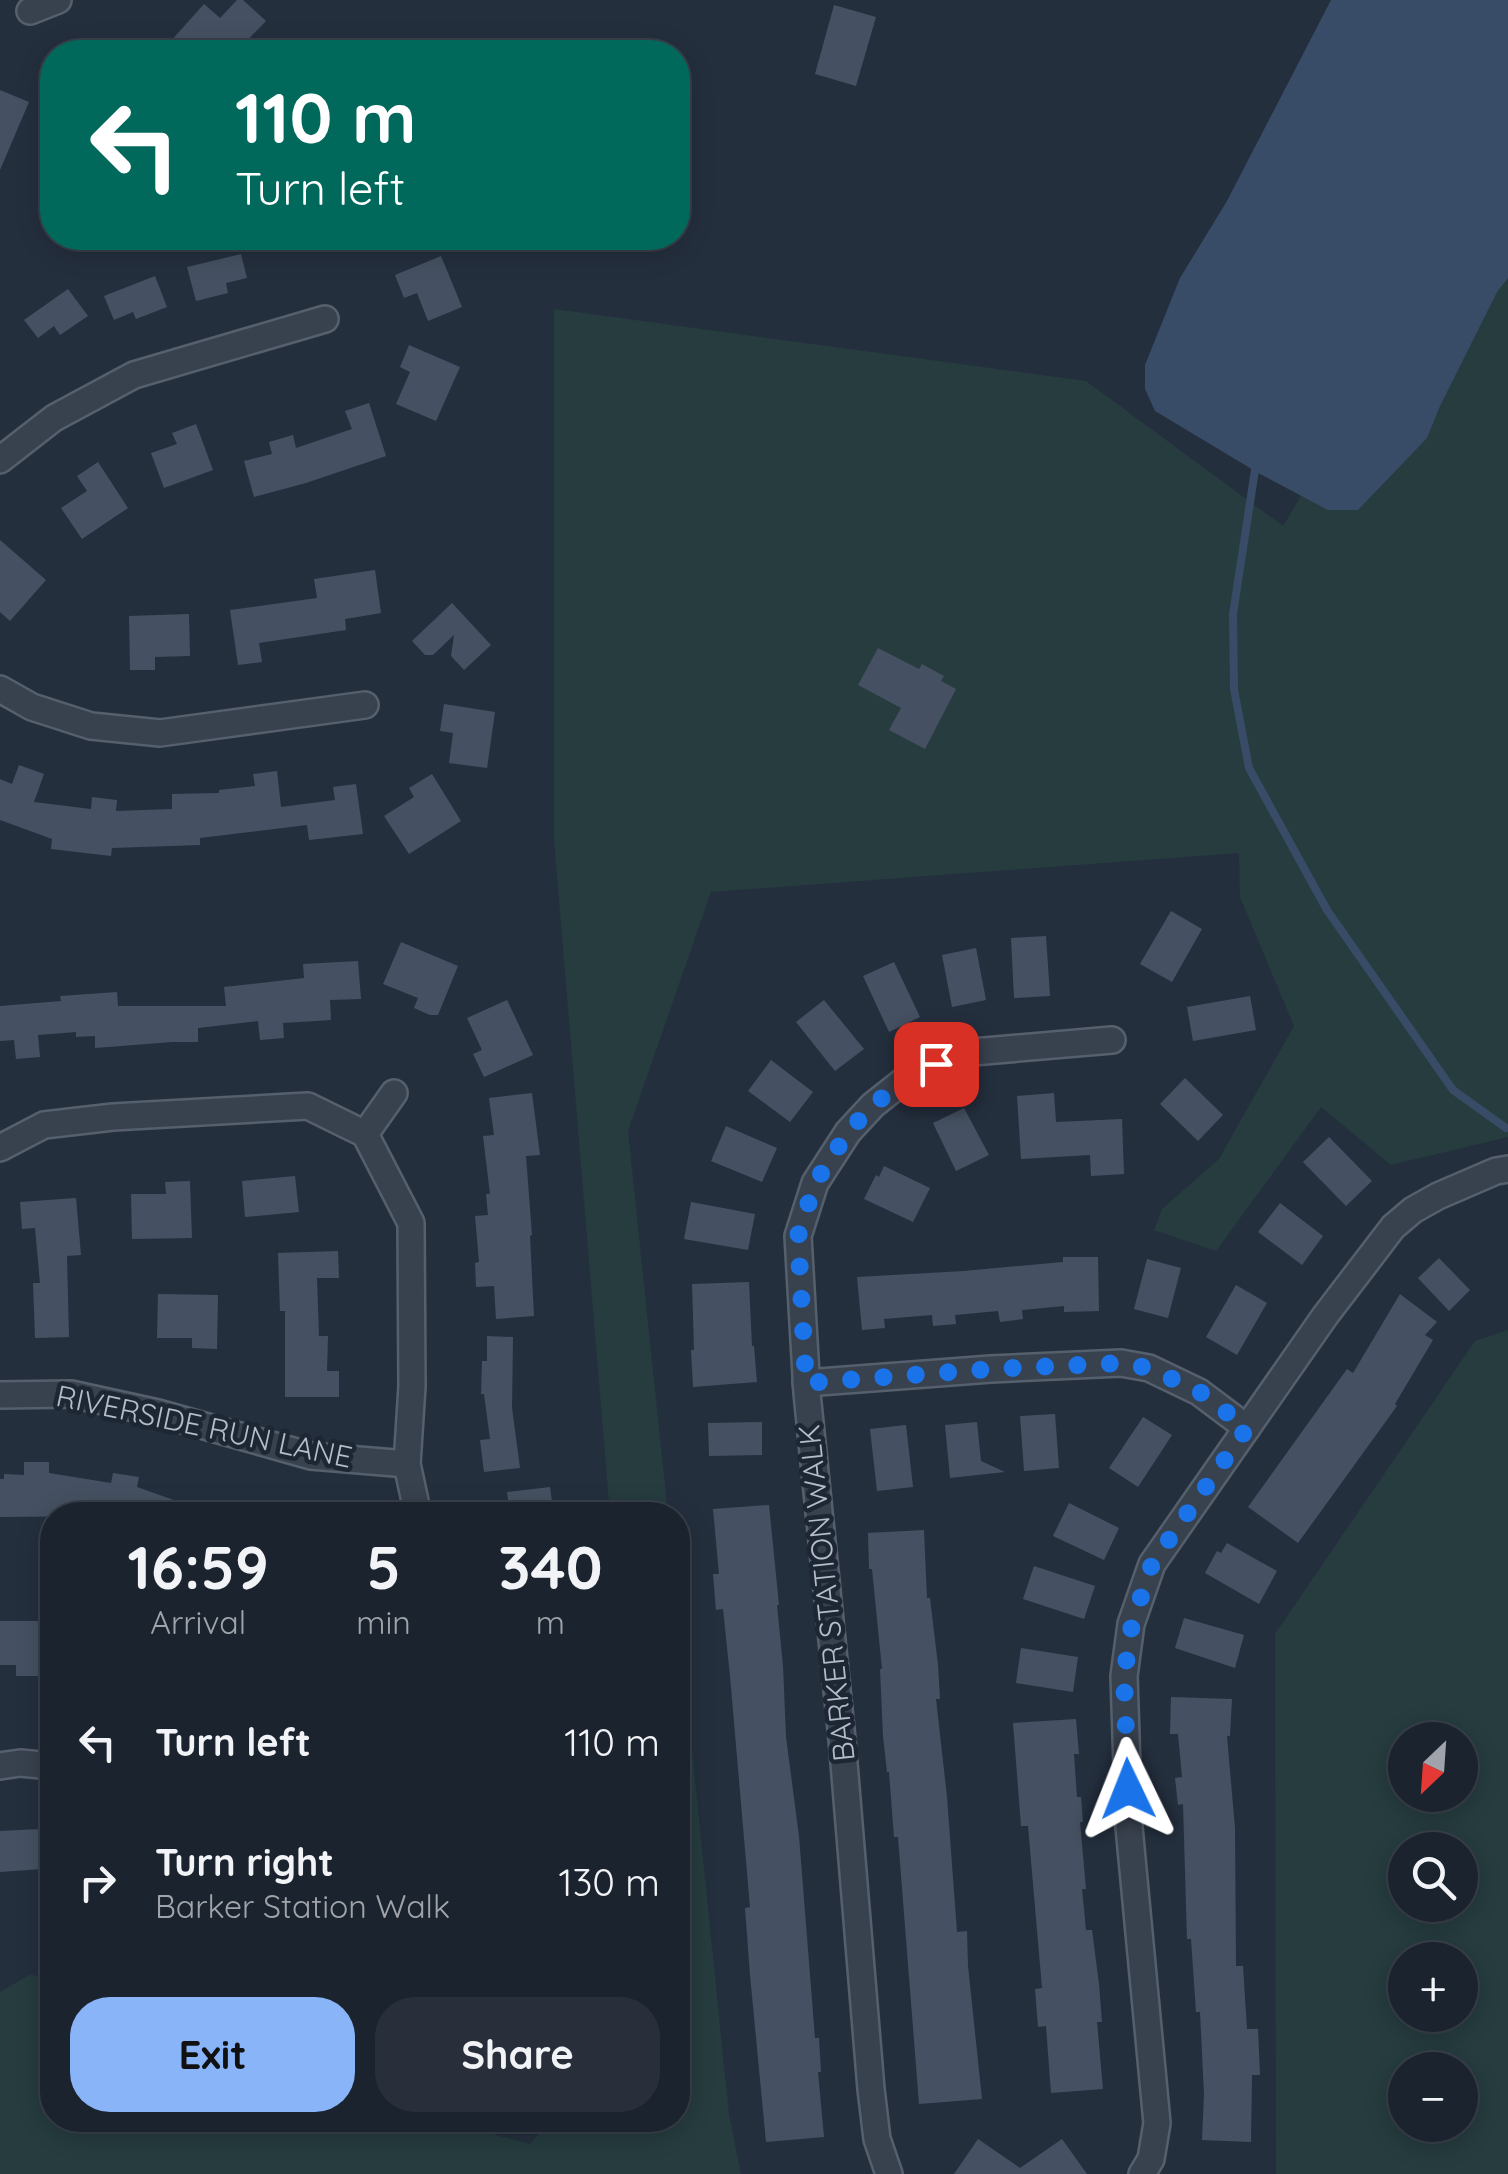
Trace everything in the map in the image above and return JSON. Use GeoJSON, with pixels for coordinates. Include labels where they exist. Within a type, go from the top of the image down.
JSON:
{"type":"FeatureCollection","features":[{"type":"Feature","properties":{"kind":"street"},"geometry":{"type":"LineString","coordinates":[[30,11],[58,0]]}},
{"type":"Feature","properties":{"kind":"street"},"geometry":{"type":"LineString","coordinates":[[0,460],[54,418],[134,375],[325,319]]}},
{"type":"Feature","properties":{"kind":"street"},"geometry":{"type":"LineString","coordinates":[[0,688],[32,706],[91,726],[160,733],[365,705]]}},
{"type":"Feature","properties":{"kind":"street","name":"BARKER STATION WALK"},"geometry":{"type":"LineString","coordinates":[[888,2174],[877,2139],[871,2089],[842,1738],[806,1383],[798,1236],[815,1183],[848,1132],[873,1105],[911,1076],[962,1053],[1112,1040]]}},
{"type":"Feature","properties":{"kind":"street"},"geometry":{"type":"LineString","coordinates":[[365,1134],[394,1092]]}},
{"type":"Feature","properties":{"kind":"street"},"geometry":{"type":"LineString","coordinates":[[0,1148],[44,1126],[113,1116],[308,1106],[365,1134],[411,1223],[412,1386],[408,1464],[415,1502]]}},
{"type":"Feature","properties":{"kind":"street"},"geometry":{"type":"LineString","coordinates":[[1142,2174],[1151,2159],[1157,2123],[1129,1827],[1124,1676],[1132,1624],[1152,1564],[1325,1316],[1393,1227],[1438,1196],[1508,1169]]}},
{"type":"Feature","properties":{"kind":"street"},"geometry":{"type":"LineString","coordinates":[[806,1383],[1121,1363],[1149,1368],[1200,1392],[1247,1428]]}},
{"type":"Feature","properties":{"kind":"street","name":"RIVERSIDE RUN LANE"},"geometry":{"type":"LineString","coordinates":[[0,1394],[71,1394],[158,1413],[311,1456],[408,1464]]}},
{"type":"Feature","properties":{"kind":"street"},"geometry":{"type":"LineString","coordinates":[[0,1766],[20,1762],[40,1764]]}},
{"type":"Feature","properties":{"kind":"green space"},"geometry":{"type":"Polygon","coordinates":[[[1508,219],[1508,1137],[1391,1165],[1321,1107],[1216,1251],[1154,1230],[1162,1209],[1219,1159],[1294,1026],[1240,897],[1239,853],[711,892],[628,1131],[667,1502],[609,1502],[554,839],[554,309],[1086,381],[1283,526],[1455,236],[1508,219]]]}},
{"type":"Feature","properties":{"kind":"green space"},"geometry":{"type":"Polygon","coordinates":[[[1508,1330],[1508,2174],[1276,2174],[1275,1634],[1475,1341],[1508,1330]]]}},
{"type":"Feature","properties":{"kind":"green space"},"geometry":{"type":"Polygon","coordinates":[[[690,1730],[729,2115],[741,2174],[0,2174],[0,1992],[31,1974],[40,1978],[40,2132],[485,2132],[530,2144],[540,2132],[690,2132],[690,1730]]]}},
{"type":"Feature","properties":{"kind":"water"},"geometry":{"type":"Polygon","coordinates":[[[1331,0],[1508,0],[1508,278],[1497,292],[1427,438],[1358,510],[1328,510],[1260,474],[1155,411],[1145,389],[1145,365],[1180,278],[1227,201],[1331,0]]]}},
{"type":"Feature","properties":{"kind":"building"},"geometry":{"type":"Polygon","coordinates":[[[237,0],[243,0],[266,21],[248,40],[172,40],[204,4],[220,18],[237,0]]]}},
{"type":"Feature","properties":{"kind":"building"},"geometry":{"type":"Polygon","coordinates":[[[834,5],[876,17],[856,86],[815,74],[834,5]]]}},
{"type":"Feature","properties":{"kind":"building"},"geometry":{"type":"Polygon","coordinates":[[[0,90],[29,102],[0,170],[0,90]]]}},
{"type":"Feature","properties":{"kind":"building"},"geometry":{"type":"Polygon","coordinates":[[[241,254],[247,278],[226,283],[228,293],[196,301],[187,267],[241,254]]]}},
{"type":"Feature","properties":{"kind":"building"},"geometry":{"type":"Polygon","coordinates":[[[441,256],[462,307],[428,321],[417,293],[404,298],[395,275],[441,256]]]}},
{"type":"Feature","properties":{"kind":"building"},"geometry":{"type":"Polygon","coordinates":[[[155,276],[167,307],[136,319],[133,312],[114,320],[104,296],[155,276]]]}},
{"type":"Feature","properties":{"kind":"building"},"geometry":{"type":"Polygon","coordinates":[[[68,289],[88,316],[60,335],[54,326],[38,338],[24,320],[68,289]]]}},
{"type":"Feature","properties":{"kind":"building"},"geometry":{"type":"Polygon","coordinates":[[[409,345],[460,367],[436,421],[396,404],[410,372],[400,367],[409,345]]]}},
{"type":"Feature","properties":{"kind":"building"},"geometry":{"type":"Polygon","coordinates":[[[369,403],[386,456],[254,497],[244,461],[272,454],[269,442],[293,435],[296,448],[352,429],[345,411],[369,403]]]}},
{"type":"Feature","properties":{"kind":"building"},"geometry":{"type":"Polygon","coordinates":[[[196,424],[213,470],[164,488],[151,453],[177,444],[172,433],[196,424]]]}},
{"type":"Feature","properties":{"kind":"building"},"geometry":{"type":"Polygon","coordinates":[[[98,462],[128,508],[82,539],[61,508],[87,491],[77,476],[98,462]]]}},
{"type":"Feature","properties":{"kind":"building"},"geometry":{"type":"Polygon","coordinates":[[[0,540],[46,580],[10,621],[0,612],[0,540]]]}},
{"type":"Feature","properties":{"kind":"building"},"geometry":{"type":"Polygon","coordinates":[[[375,570],[381,613],[345,619],[346,630],[259,643],[262,662],[238,665],[230,610],[317,598],[314,579],[375,570]]]}},
{"type":"Feature","properties":{"kind":"building"},"geometry":{"type":"Polygon","coordinates":[[[452,603],[491,645],[464,670],[451,656],[454,635],[433,655],[425,655],[412,641],[452,603]]]}},
{"type":"Feature","properties":{"kind":"building"},"geometry":{"type":"Polygon","coordinates":[[[189,614],[190,656],[155,657],[155,670],[130,670],[129,616],[189,614]]]}},
{"type":"Feature","properties":{"kind":"building"},"geometry":{"type":"Polygon","coordinates":[[[878,648],[919,669],[922,664],[944,676],[941,681],[956,689],[925,749],[889,730],[901,708],[858,685],[878,648]]]}},
{"type":"Feature","properties":{"kind":"building"},"geometry":{"type":"Polygon","coordinates":[[[444,704],[495,712],[487,768],[449,763],[453,733],[440,731],[444,704]]]}},
{"type":"Feature","properties":{"kind":"building"},"geometry":{"type":"Polygon","coordinates":[[[19,765],[44,774],[34,802],[91,809],[92,797],[117,800],[116,811],[172,809],[172,794],[219,793],[255,786],[253,774],[277,771],[281,807],[335,800],[333,787],[356,784],[363,834],[309,840],[307,825],[200,838],[200,845],[112,848],[111,856],[51,849],[52,839],[0,820],[0,779],[12,784],[19,765]]]}},
{"type":"Feature","properties":{"kind":"building"},"geometry":{"type":"Polygon","coordinates":[[[432,774],[461,821],[409,854],[384,816],[414,797],[409,788],[432,774]]]}},
{"type":"Feature","properties":{"kind":"building"},"geometry":{"type":"Polygon","coordinates":[[[1171,911],[1202,929],[1172,982],[1140,964],[1171,911]]]}},
{"type":"Feature","properties":{"kind":"building"},"geometry":{"type":"Polygon","coordinates":[[[1046,936],[1050,996],[1014,998],[1011,938],[1046,936]]]}},
{"type":"Feature","properties":{"kind":"building"},"geometry":{"type":"Polygon","coordinates":[[[401,942],[458,966],[438,1015],[414,1008],[418,998],[383,984],[401,942]]]}},
{"type":"Feature","properties":{"kind":"building"},"geometry":{"type":"Polygon","coordinates":[[[976,948],[986,1000],[952,1007],[942,955],[976,948]]]}},
{"type":"Feature","properties":{"kind":"building"},"geometry":{"type":"Polygon","coordinates":[[[358,961],[361,999],[330,1000],[331,1020],[283,1023],[284,1038],[260,1040],[258,1021],[198,1028],[198,1042],[95,1048],[95,1036],[76,1037],[76,1032],[38,1035],[40,1057],[16,1059],[14,1040],[0,1041],[0,1006],[117,992],[118,1006],[226,1006],[224,987],[304,978],[303,964],[358,961]]]}},
{"type":"Feature","properties":{"kind":"building"},"geometry":{"type":"Polygon","coordinates":[[[894,962],[920,1017],[889,1032],[863,976],[894,962]]]}},
{"type":"Feature","properties":{"kind":"building"},"geometry":{"type":"Polygon","coordinates":[[[1250,996],[1256,1030],[1193,1041],[1187,1007],[1250,996]]]}},
{"type":"Feature","properties":{"kind":"building"},"geometry":{"type":"Polygon","coordinates":[[[507,1000],[533,1055],[484,1077],[473,1054],[482,1050],[467,1018],[507,1000]]]}},
{"type":"Feature","properties":{"kind":"building"},"geometry":{"type":"Polygon","coordinates":[[[824,1000],[864,1049],[835,1071],[796,1022],[824,1000]]]}},
{"type":"Feature","properties":{"kind":"building"},"geometry":{"type":"Polygon","coordinates":[[[771,1060],[813,1092],[790,1122],[748,1091],[771,1060]]]}},
{"type":"Feature","properties":{"kind":"building"},"geometry":{"type":"Polygon","coordinates":[[[1185,1078],[1223,1115],[1198,1141],[1160,1104],[1185,1078]]]}},
{"type":"Feature","properties":{"kind":"building"},"geometry":{"type":"Polygon","coordinates":[[[532,1093],[540,1155],[526,1156],[534,1316],[496,1319],[494,1286],[476,1287],[475,1263],[479,1262],[475,1216],[488,1215],[486,1194],[490,1194],[483,1136],[494,1135],[489,1098],[532,1093]]]}},
{"type":"Feature","properties":{"kind":"building"},"geometry":{"type":"Polygon","coordinates":[[[1054,1093],[1056,1122],[1122,1119],[1124,1174],[1091,1176],[1090,1155],[1021,1159],[1017,1096],[1054,1093]]]}},
{"type":"Feature","properties":{"kind":"building"},"geometry":{"type":"Polygon","coordinates":[[[964,1108],[989,1155],[956,1171],[933,1123],[964,1108]]]}},
{"type":"Feature","properties":{"kind":"building"},"geometry":{"type":"Polygon","coordinates":[[[726,1126],[777,1148],[762,1182],[711,1161],[726,1126]]]}},
{"type":"Feature","properties":{"kind":"building"},"geometry":{"type":"Polygon","coordinates":[[[1329,1137],[1372,1181],[1346,1206],[1303,1162],[1329,1137]]]}},
{"type":"Feature","properties":{"kind":"building"},"geometry":{"type":"Polygon","coordinates":[[[884,1166],[930,1188],[913,1222],[864,1199],[884,1166]]]}},
{"type":"Feature","properties":{"kind":"building"},"geometry":{"type":"Polygon","coordinates":[[[295,1176],[299,1212],[245,1217],[242,1181],[295,1176]]]}},
{"type":"Feature","properties":{"kind":"building"},"geometry":{"type":"Polygon","coordinates":[[[190,1181],[192,1238],[132,1239],[131,1194],[166,1194],[165,1182],[190,1181]]]}},
{"type":"Feature","properties":{"kind":"building"},"geometry":{"type":"Polygon","coordinates":[[[76,1198],[81,1255],[67,1256],[69,1337],[35,1338],[33,1283],[40,1283],[35,1228],[22,1229],[20,1202],[76,1198]]]}},
{"type":"Feature","properties":{"kind":"building"},"geometry":{"type":"Polygon","coordinates":[[[691,1202],[755,1214],[748,1250],[684,1239],[691,1202]]]}},
{"type":"Feature","properties":{"kind":"building"},"geometry":{"type":"Polygon","coordinates":[[[1280,1203],[1323,1236],[1302,1265],[1258,1232],[1280,1203]]]}},
{"type":"Feature","properties":{"kind":"building"},"geometry":{"type":"Polygon","coordinates":[[[338,1251],[339,1278],[317,1278],[319,1336],[328,1336],[327,1371],[339,1371],[339,1397],[285,1397],[285,1311],[280,1311],[278,1253],[338,1251]]]}},
{"type":"Feature","properties":{"kind":"building"},"geometry":{"type":"Polygon","coordinates":[[[1063,1257],[1098,1257],[1099,1311],[1064,1312],[1064,1306],[1022,1310],[1023,1319],[1000,1322],[998,1311],[955,1315],[956,1324],[933,1326],[932,1315],[884,1319],[885,1328],[862,1330],[857,1277],[1063,1262],[1063,1257]]]}},
{"type":"Feature","properties":{"kind":"building"},"geometry":{"type":"Polygon","coordinates":[[[1439,1258],[1470,1290],[1449,1311],[1418,1278],[1439,1258]]]}},
{"type":"Feature","properties":{"kind":"building"},"geometry":{"type":"Polygon","coordinates":[[[1147,1259],[1181,1268],[1168,1318],[1134,1309],[1147,1259]]]}},
{"type":"Feature","properties":{"kind":"building"},"geometry":{"type":"Polygon","coordinates":[[[749,1282],[757,1382],[693,1387],[692,1284],[749,1282]]]}},
{"type":"Feature","properties":{"kind":"building"},"geometry":{"type":"Polygon","coordinates":[[[1236,1285],[1267,1303],[1237,1355],[1206,1337],[1236,1285]]]}},
{"type":"Feature","properties":{"kind":"building"},"geometry":{"type":"Polygon","coordinates":[[[158,1294],[218,1295],[217,1349],[192,1348],[192,1338],[157,1338],[158,1294]]]}},
{"type":"Feature","properties":{"kind":"building"},"geometry":{"type":"Polygon","coordinates":[[[1400,1294],[1437,1322],[1425,1335],[1433,1340],[1397,1406],[1298,1543],[1248,1507],[1347,1369],[1353,1373],[1400,1294]]]}},
{"type":"Feature","properties":{"kind":"building"},"geometry":{"type":"Polygon","coordinates":[[[487,1336],[513,1337],[512,1408],[520,1468],[484,1472],[480,1440],[490,1439],[481,1394],[487,1336]]]}},
{"type":"Feature","properties":{"kind":"building"},"geometry":{"type":"Polygon","coordinates":[[[1055,1414],[1059,1468],[1024,1471],[1020,1416],[1055,1414]]]}},
{"type":"Feature","properties":{"kind":"building"},"geometry":{"type":"Polygon","coordinates":[[[1143,1417],[1172,1435],[1138,1487],[1109,1468],[1143,1417]]]}},
{"type":"Feature","properties":{"kind":"building"},"geometry":{"type":"Polygon","coordinates":[[[762,1422],[762,1455],[709,1456],[708,1423],[762,1422]]]}},
{"type":"Feature","properties":{"kind":"building"},"geometry":{"type":"Polygon","coordinates":[[[977,1422],[981,1461],[1005,1472],[950,1478],[945,1425],[977,1422]]]}},
{"type":"Feature","properties":{"kind":"building"},"geometry":{"type":"Polygon","coordinates":[[[906,1425],[913,1487],[877,1491],[870,1429],[906,1425]]]}},
{"type":"Feature","properties":{"kind":"building"},"geometry":{"type":"Polygon","coordinates":[[[24,1462],[49,1462],[49,1473],[111,1483],[113,1473],[139,1477],[137,1487],[180,1502],[40,1502],[40,1517],[0,1517],[0,1479],[4,1479],[4,1474],[24,1475],[24,1462]]]}},
{"type":"Feature","properties":{"kind":"building"},"geometry":{"type":"Polygon","coordinates":[[[550,1487],[552,1502],[508,1502],[507,1492],[550,1487]]]}},
{"type":"Feature","properties":{"kind":"building"},"geometry":{"type":"Polygon","coordinates":[[[1069,1503],[1119,1528],[1104,1560],[1053,1536],[1069,1503]]]}},
{"type":"Feature","properties":{"kind":"building"},"geometry":{"type":"Polygon","coordinates":[[[769,1505],[786,1737],[799,1836],[815,2038],[819,2038],[824,2137],[766,2142],[750,1975],[745,1908],[750,1907],[730,1676],[723,1609],[716,1610],[713,1574],[719,1574],[713,1509],[769,1505]]]}},
{"type":"Feature","properties":{"kind":"building"},"geometry":{"type":"Polygon","coordinates":[[[924,1530],[957,1932],[967,1931],[982,2099],[919,2104],[898,1837],[894,1837],[883,1736],[882,1669],[868,1533],[924,1530]]]}},
{"type":"Feature","properties":{"kind":"building"},"geometry":{"type":"Polygon","coordinates":[[[1227,1543],[1277,1571],[1259,1604],[1205,1573],[1217,1551],[1221,1553],[1227,1543]]]}},
{"type":"Feature","properties":{"kind":"building"},"geometry":{"type":"Polygon","coordinates":[[[1034,1566],[1095,1586],[1084,1619],[1023,1599],[1034,1566]]]}},
{"type":"Feature","properties":{"kind":"building"},"geometry":{"type":"Polygon","coordinates":[[[1184,1618],[1244,1635],[1235,1668],[1175,1648],[1184,1618]]]}},
{"type":"Feature","properties":{"kind":"building"},"geometry":{"type":"Polygon","coordinates":[[[0,1621],[40,1621],[40,1676],[16,1676],[16,1665],[0,1665],[0,1621]]]}},
{"type":"Feature","properties":{"kind":"building"},"geometry":{"type":"Polygon","coordinates":[[[1021,1648],[1078,1657],[1073,1692],[1016,1683],[1021,1648]]]}},
{"type":"Feature","properties":{"kind":"building"},"geometry":{"type":"Polygon","coordinates":[[[1171,1697],[1232,1699],[1227,1736],[1235,1828],[1236,1966],[1243,1966],[1247,2029],[1258,2029],[1260,2075],[1252,2075],[1251,2142],[1202,2140],[1200,2012],[1196,2012],[1191,1939],[1187,1939],[1183,1804],[1178,1805],[1175,1778],[1182,1777],[1178,1734],[1170,1734],[1171,1697]]]}},
{"type":"Feature","properties":{"kind":"building"},"geometry":{"type":"Polygon","coordinates":[[[1076,1719],[1079,1754],[1074,1754],[1077,1797],[1081,1797],[1086,1889],[1082,1889],[1086,1930],[1092,1930],[1099,1984],[1102,2022],[1097,2022],[1103,2089],[1051,2093],[1046,2026],[1038,2027],[1035,1989],[1042,1988],[1028,1826],[1021,1826],[1013,1723],[1076,1719]]]}},
{"type":"Feature","properties":{"kind":"building"},"geometry":{"type":"Polygon","coordinates":[[[40,1829],[40,1869],[0,1872],[0,1831],[40,1829]]]}},
{"type":"Feature","properties":{"kind":"building"},"geometry":{"type":"Polygon","coordinates":[[[978,2139],[1020,2168],[1062,2139],[1087,2174],[954,2174],[978,2139]]]}},
{"type":"Feature","properties":{"kind":"waterway"},"geometry":{"type":"LineString","coordinates":[[1255,470],[1233,614],[1234,689],[1249,768],[1327,910],[1453,1090],[1506,1128]]}},
{"type":"Feature","properties":{"kind":"route"},"geometry":{"type":"LineString","coordinates":[[936,1064],[911,1076],[873,1105],[848,1132],[815,1183],[798,1236],[806,1383],[1121,1363],[1149,1368],[1200,1392],[1247,1428],[1152,1564],[1132,1624],[1124,1676],[1128,1789]]}}]}
